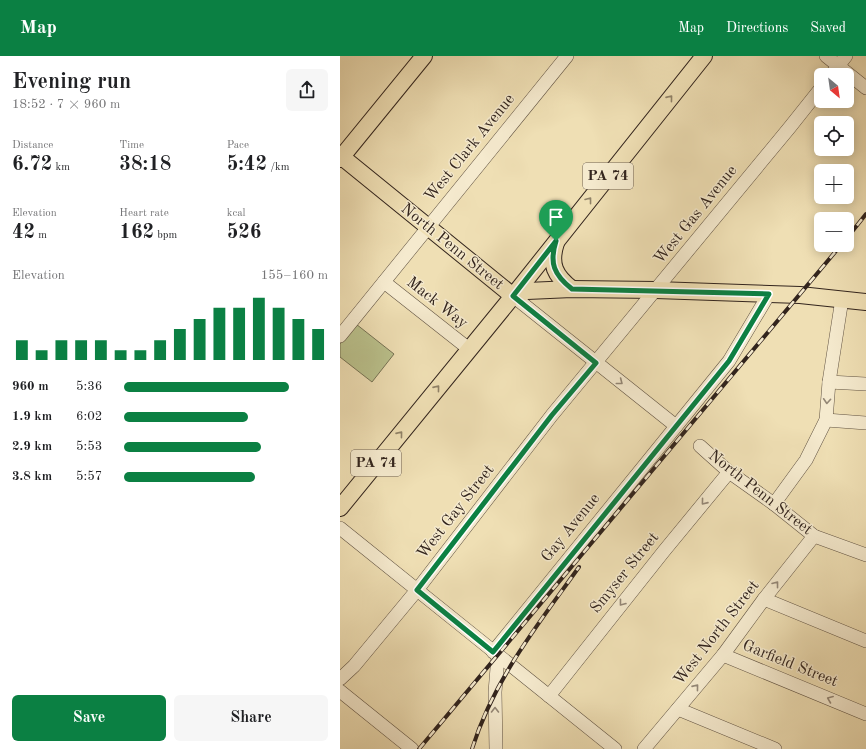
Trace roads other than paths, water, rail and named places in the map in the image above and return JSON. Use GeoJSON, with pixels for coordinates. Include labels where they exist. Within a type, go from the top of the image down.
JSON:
{"type":"FeatureCollection","features":[{"type":"Feature","properties":{"kind":"main road"},"geometry":{"type":"LineString","coordinates":[[341,157],[424,56]]}},
{"type":"Feature","properties":{"kind":"main road","name":"PA 74"},"geometry":{"type":"LineString","coordinates":[[340,508],[513,296],[704,56]]}},
{"type":"Feature","properties":{"kind":"main road","name":"North Penn Street"},"geometry":{"type":"LineString","coordinates":[[341,157],[513,296]]}},
{"type":"Feature","properties":{"kind":"main road"},"geometry":{"type":"LineString","coordinates":[[556,241],[553,253],[554,267],[557,275],[572,289]]}},
{"type":"Feature","properties":{"kind":"main road"},"geometry":{"type":"LineString","coordinates":[[513,296],[527,291],[572,289],[656,290],[769,294],[866,302]]}},
{"type":"Feature","properties":{"kind":"street","name":"West Clark Avenue"},"geometry":{"type":"LineString","coordinates":[[340,336],[567,56]]}},
{"type":"Feature","properties":{"kind":"street"},"geometry":{"type":"LineString","coordinates":[[826,56],[866,88]]}},
{"type":"Feature","properties":{"kind":"street","name":"West Gas Avenue"},"geometry":{"type":"LineString","coordinates":[[596,363],[814,97]]}},
{"type":"Feature","properties":{"kind":"street","name":"Mack Way"},"geometry":{"type":"LineString","coordinates":[[384,282],[469,350]]}},
{"type":"Feature","properties":{"kind":"street","name":"Gay Avenue"},"geometry":{"type":"LineString","coordinates":[[496,654],[729,361],[769,294]]}},
{"type":"Feature","properties":{"kind":"street","name":"North Penn Street"},"geometry":{"type":"LineString","coordinates":[[513,296],[676,426]]}},
{"type":"Feature","properties":{"kind":"street"},"geometry":{"type":"LineString","coordinates":[[774,504],[806,460],[826,420],[829,382],[842,299]]}},
{"type":"Feature","properties":{"kind":"street","name":"West Gay Street"},"geometry":{"type":"LineString","coordinates":[[340,679],[354,666],[417,590],[552,415],[596,363]]}},
{"type":"Feature","properties":{"kind":"street"},"geometry":{"type":"LineString","coordinates":[[829,382],[866,384]]}},
{"type":"Feature","properties":{"kind":"street"},"geometry":{"type":"LineString","coordinates":[[826,420],[866,424]]}},
{"type":"Feature","properties":{"kind":"street","name":"North Penn Street"},"geometry":{"type":"LineString","coordinates":[[700,446],[728,472],[774,504],[814,536],[866,554]]}},
{"type":"Feature","properties":{"kind":"street","name":"Smyser Street"},"geometry":{"type":"LineString","coordinates":[[549,696],[728,472]]}},
{"type":"Feature","properties":{"kind":"street"},"geometry":{"type":"LineString","coordinates":[[340,528],[615,749]]}},
{"type":"Feature","properties":{"kind":"street","name":"West North Street"},"geometry":{"type":"LineString","coordinates":[[644,749],[723,655],[764,599],[814,536]]}},
{"type":"Feature","properties":{"kind":"street"},"geometry":{"type":"LineString","coordinates":[[764,599],[866,641]]}},
{"type":"Feature","properties":{"kind":"street"},"geometry":{"type":"LineString","coordinates":[[496,654],[496,749]]}},
{"type":"Feature","properties":{"kind":"street","name":"Garfield Street"},"geometry":{"type":"LineString","coordinates":[[723,655],[866,714]]}},
{"type":"Feature","properties":{"kind":"street"},"geometry":{"type":"LineString","coordinates":[[340,691],[412,749]]}},
{"type":"Feature","properties":{"kind":"street"},"geometry":{"type":"LineString","coordinates":[[678,709],[775,749]]}},
{"type":"Feature","properties":{"kind":"railway"},"geometry":{"type":"LineString","coordinates":[[854,229],[866,214]]}},
{"type":"Feature","properties":{"kind":"railway"},"geometry":{"type":"LineString","coordinates":[[419,749],[835,252]]}},
{"type":"Feature","properties":{"kind":"railway"},"geometry":{"type":"LineString","coordinates":[[472,749],[481,724],[504,676],[532,632],[579,567]]}}]}
